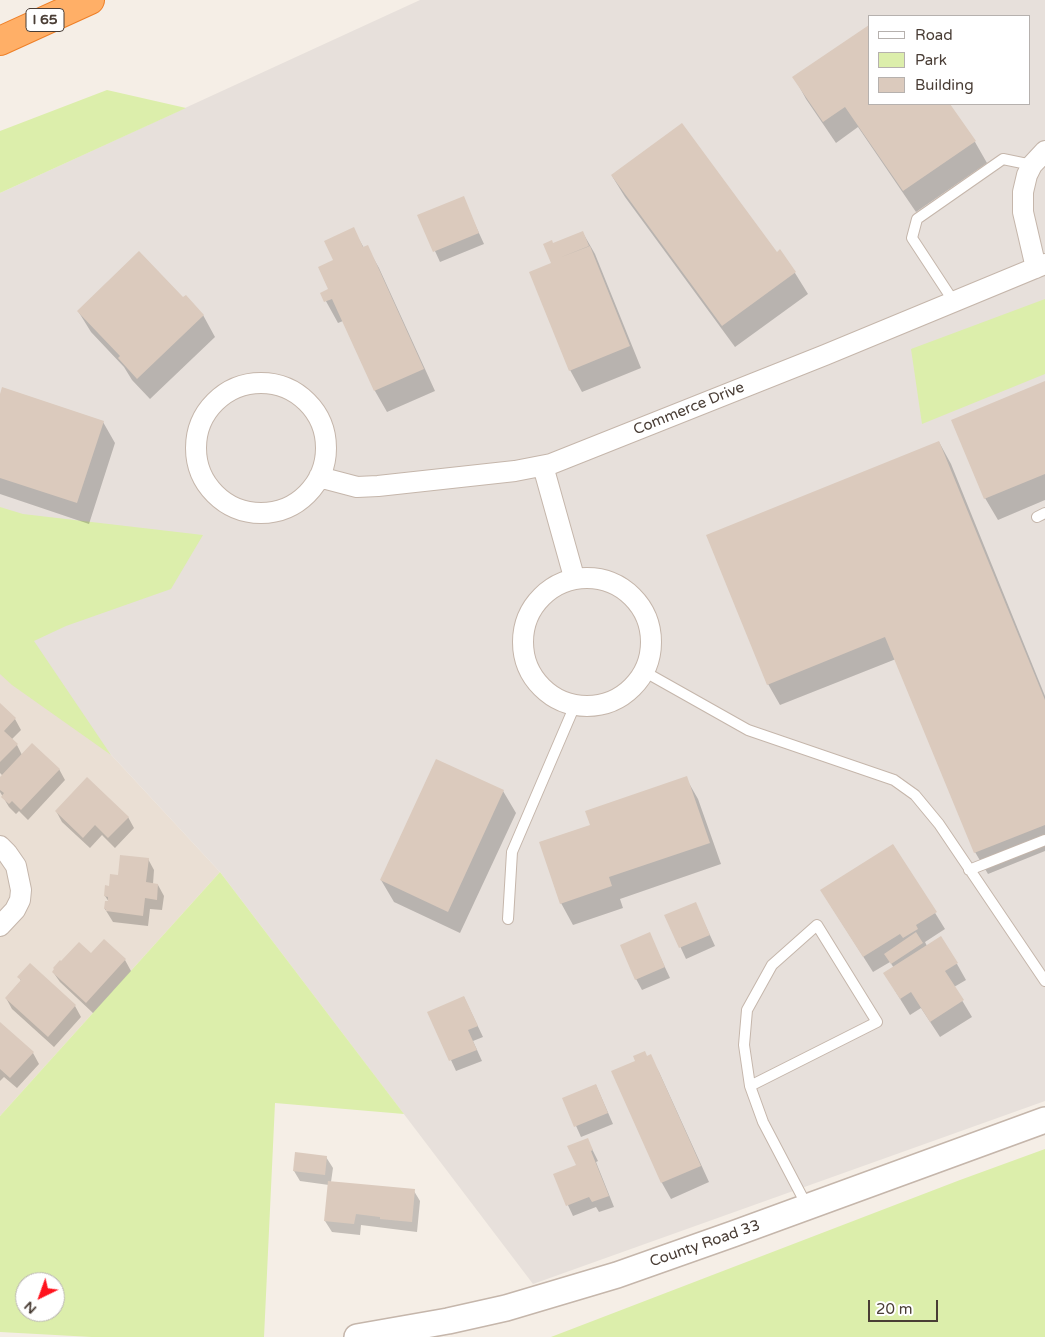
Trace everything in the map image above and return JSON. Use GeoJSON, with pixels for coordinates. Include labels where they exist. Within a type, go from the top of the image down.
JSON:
{"type":"FeatureCollection","features":[{"type":"Feature","properties":{"kind":"highway","name":"I 65"},"geometry":{"type":"LineString","coordinates":[[0,41],[90,0]]}},
{"type":"Feature","properties":{"kind":"street"},"geometry":{"type":"LineString","coordinates":[[1039,158],[1027,175],[1023,192],[1023,212],[1041,266]]}},
{"type":"Feature","properties":{"kind":"street","name":"Commerce Drive"},"geometry":{"type":"LineString","coordinates":[[319,477],[357,486],[378,486],[515,471],[543,466],[806,362],[1041,266]]}},
{"type":"Feature","properties":{"kind":"street"},"geometry":{"type":"LineString","coordinates":[[261,383],[277,385],[305,401],[316,414],[323,429],[324,461],[319,477],[309,492],[296,503],[280,510],[263,513],[245,511],[229,505],[215,494],[204,480],[198,464],[196,446],[198,429],[206,413],[216,401],[229,391],[245,385],[261,383]]}},
{"type":"Feature","properties":{"kind":"street"},"geometry":{"type":"LineString","coordinates":[[543,466],[574,577]]}},
{"type":"Feature","properties":{"kind":"street"},"geometry":{"type":"LineString","coordinates":[[574,577],[595,577],[610,581],[626,590],[646,615],[651,630],[652,644],[646,672],[627,693],[612,702],[596,706],[565,703],[551,695],[541,686],[531,672],[524,656],[522,640],[524,626],[529,614],[547,590],[561,581],[574,577]]}},
{"type":"Feature","properties":{"kind":"street"},"geometry":{"type":"LineString","coordinates":[[0,846],[16,866],[21,890],[20,900],[0,926]]}},
{"type":"Feature","properties":{"kind":"street","name":"County Road 33"},"geometry":{"type":"LineString","coordinates":[[357,1337],[448,1321],[506,1308],[617,1275],[1045,1120]]}},
{"type":"Feature","properties":{"kind":"lane"},"geometry":{"type":"LineString","coordinates":[[954,302],[912,238],[917,220],[1003,159],[1039,158]]}},
{"type":"Feature","properties":{"kind":"lane"},"geometry":{"type":"LineString","coordinates":[[646,672],[748,730],[894,780],[915,795],[939,824],[1045,981]]}},
{"type":"Feature","properties":{"kind":"lane"},"geometry":{"type":"LineString","coordinates":[[508,920],[512,852],[575,705]]}},
{"type":"Feature","properties":{"kind":"lane"},"geometry":{"type":"LineString","coordinates":[[969,870],[1045,840]]}},
{"type":"Feature","properties":{"kind":"lane"},"geometry":{"type":"LineString","coordinates":[[750,1086],[877,1022],[817,925],[772,965],[747,1010],[744,1045],[750,1086],[763,1122],[807,1207]]}},
{"type":"Feature","properties":{"kind":"shaded area"},"geometry":{"type":"Polygon","coordinates":[[[420,0],[1045,0],[1045,1101],[533,1284],[220,872],[0,635],[0,193],[420,0]]]}},
{"type":"Feature","properties":{"kind":"shaded area"},"geometry":{"type":"Polygon","coordinates":[[[0,635],[220,872],[0,1116],[0,635]]]}},
{"type":"Feature","properties":{"kind":"green space"},"geometry":{"type":"Polygon","coordinates":[[[107,90],[186,108],[0,193],[0,131],[107,90]]]}},
{"type":"Feature","properties":{"kind":"green space"},"geometry":{"type":"Polygon","coordinates":[[[1045,299],[1045,374],[922,424],[911,349],[1045,299]]]}},
{"type":"Feature","properties":{"kind":"green space"},"geometry":{"type":"Polygon","coordinates":[[[0,507],[23,514],[203,535],[171,589],[66,626],[34,641],[111,755],[12,685],[0,674],[0,507]]]}},
{"type":"Feature","properties":{"kind":"green space"},"geometry":{"type":"Polygon","coordinates":[[[220,872],[404,1114],[275,1103],[264,1337],[92,1337],[0,1332],[0,1116],[220,872]]]}},
{"type":"Feature","properties":{"kind":"green space"},"geometry":{"type":"Polygon","coordinates":[[[1045,1149],[1045,1337],[551,1337],[960,1180],[1045,1149]]]}},
{"type":"Feature","properties":{"kind":"building"},"geometry":{"type":"Polygon","coordinates":[[[868,26],[868,105],[951,105],[976,141],[903,191],[845,107],[823,122],[792,77],[868,26]]]}},
{"type":"Feature","properties":{"kind":"building"},"geometry":{"type":"Polygon","coordinates":[[[682,123],[777,252],[780,249],[796,272],[722,326],[611,175],[682,123]]]}},
{"type":"Feature","properties":{"kind":"building"},"geometry":{"type":"Polygon","coordinates":[[[464,196],[479,233],[433,252],[417,215],[464,196]]]}},
{"type":"Feature","properties":{"kind":"building"},"geometry":{"type":"Polygon","coordinates":[[[354,227],[363,247],[368,245],[424,369],[374,391],[332,299],[324,302],[320,293],[328,289],[318,267],[333,260],[324,241],[354,227]]]}},
{"type":"Feature","properties":{"kind":"building"},"geometry":{"type":"Polygon","coordinates":[[[583,231],[589,246],[559,258],[590,246],[630,346],[569,371],[529,272],[551,263],[543,244],[552,240],[553,243],[583,231]]]}},
{"type":"Feature","properties":{"kind":"building"},"geometry":{"type":"Polygon","coordinates":[[[139,251],[183,297],[186,295],[204,315],[137,379],[118,358],[120,356],[77,311],[139,251]]]}},
{"type":"Feature","properties":{"kind":"building"},"geometry":{"type":"Polygon","coordinates":[[[1045,381],[1045,474],[984,499],[951,420],[1045,381]]]}},
{"type":"Feature","properties":{"kind":"building"},"geometry":{"type":"Polygon","coordinates":[[[2,387],[104,421],[77,503],[0,478],[0,394],[2,387]]]}},
{"type":"Feature","properties":{"kind":"building"},"geometry":{"type":"Polygon","coordinates":[[[939,441],[1045,700],[1045,825],[974,853],[885,637],[767,685],[706,535],[939,441]]]}},
{"type":"Feature","properties":{"kind":"building"},"geometry":{"type":"Polygon","coordinates":[[[0,703],[16,718],[4,731],[18,744],[0,762],[0,703]]]}},
{"type":"Feature","properties":{"kind":"building"},"geometry":{"type":"Polygon","coordinates":[[[32,743],[60,769],[21,810],[12,801],[9,804],[1,797],[4,793],[0,790],[0,777],[32,743]]]}},
{"type":"Feature","properties":{"kind":"building"},"geometry":{"type":"Polygon","coordinates":[[[436,759],[504,790],[448,912],[380,880],[436,759]]]}},
{"type":"Feature","properties":{"kind":"building"},"geometry":{"type":"Polygon","coordinates":[[[687,776],[710,843],[609,877],[612,886],[560,904],[539,842],[590,825],[585,811],[687,776]]]}},
{"type":"Feature","properties":{"kind":"building"},"geometry":{"type":"Polygon","coordinates":[[[87,777],[129,817],[108,838],[95,825],[83,838],[55,811],[87,777]]]}},
{"type":"Feature","properties":{"kind":"building"},"geometry":{"type":"Polygon","coordinates":[[[893,844],[937,912],[916,925],[918,929],[903,938],[900,934],[863,957],[820,890],[893,844]]]}},
{"type":"Feature","properties":{"kind":"building"},"geometry":{"type":"Polygon","coordinates":[[[120,855],[149,858],[146,882],[158,884],[157,900],[145,898],[143,916],[106,911],[104,909],[105,901],[108,901],[108,897],[104,896],[105,885],[109,886],[110,874],[118,875],[120,855]]]}},
{"type":"Feature","properties":{"kind":"building"},"geometry":{"type":"Polygon","coordinates":[[[696,902],[710,935],[679,948],[664,915],[696,902]]]}},
{"type":"Feature","properties":{"kind":"building"},"geometry":{"type":"Polygon","coordinates":[[[650,932],[665,967],[635,980],[620,945],[650,932]]]}},
{"type":"Feature","properties":{"kind":"building"},"geometry":{"type":"Polygon","coordinates":[[[916,932],[923,943],[891,964],[884,954],[916,932]]]}},
{"type":"Feature","properties":{"kind":"building"},"geometry":{"type":"Polygon","coordinates":[[[941,936],[958,963],[945,971],[964,1000],[930,1022],[911,992],[900,999],[883,973],[941,936]]]}},
{"type":"Feature","properties":{"kind":"building"},"geometry":{"type":"Polygon","coordinates":[[[104,939],[126,959],[86,1003],[52,972],[53,968],[79,942],[91,953],[104,939]]]}},
{"type":"Feature","properties":{"kind":"building"},"geometry":{"type":"Polygon","coordinates":[[[30,963],[76,1005],[48,1037],[5,998],[21,980],[17,977],[30,963]]]}},
{"type":"Feature","properties":{"kind":"building"},"geometry":{"type":"Polygon","coordinates":[[[464,996],[478,1026],[468,1030],[477,1050],[449,1061],[427,1012],[464,996]]]}},
{"type":"Feature","properties":{"kind":"building"},"geometry":{"type":"Polygon","coordinates":[[[0,1022],[34,1052],[10,1078],[0,1069],[0,1022]]]}},
{"type":"Feature","properties":{"kind":"building"},"geometry":{"type":"Polygon","coordinates":[[[645,1051],[647,1056],[651,1054],[701,1166],[661,1183],[611,1071],[635,1061],[633,1056],[645,1051]]]}},
{"type":"Feature","properties":{"kind":"building"},"geometry":{"type":"Polygon","coordinates":[[[596,1084],[608,1113],[574,1127],[562,1098],[596,1084]]]}},
{"type":"Feature","properties":{"kind":"building"},"geometry":{"type":"Polygon","coordinates":[[[588,1138],[593,1150],[591,1151],[609,1196],[592,1202],[589,1197],[566,1206],[553,1174],[576,1165],[567,1146],[588,1138]]]}},
{"type":"Feature","properties":{"kind":"building"},"geometry":{"type":"Polygon","coordinates":[[[295,1152],[327,1156],[325,1175],[293,1171],[295,1152]]]}},
{"type":"Feature","properties":{"kind":"building"},"geometry":{"type":"Polygon","coordinates":[[[328,1181],[415,1189],[412,1222],[380,1219],[380,1217],[356,1214],[354,1224],[324,1221],[328,1181]]]}}]}
